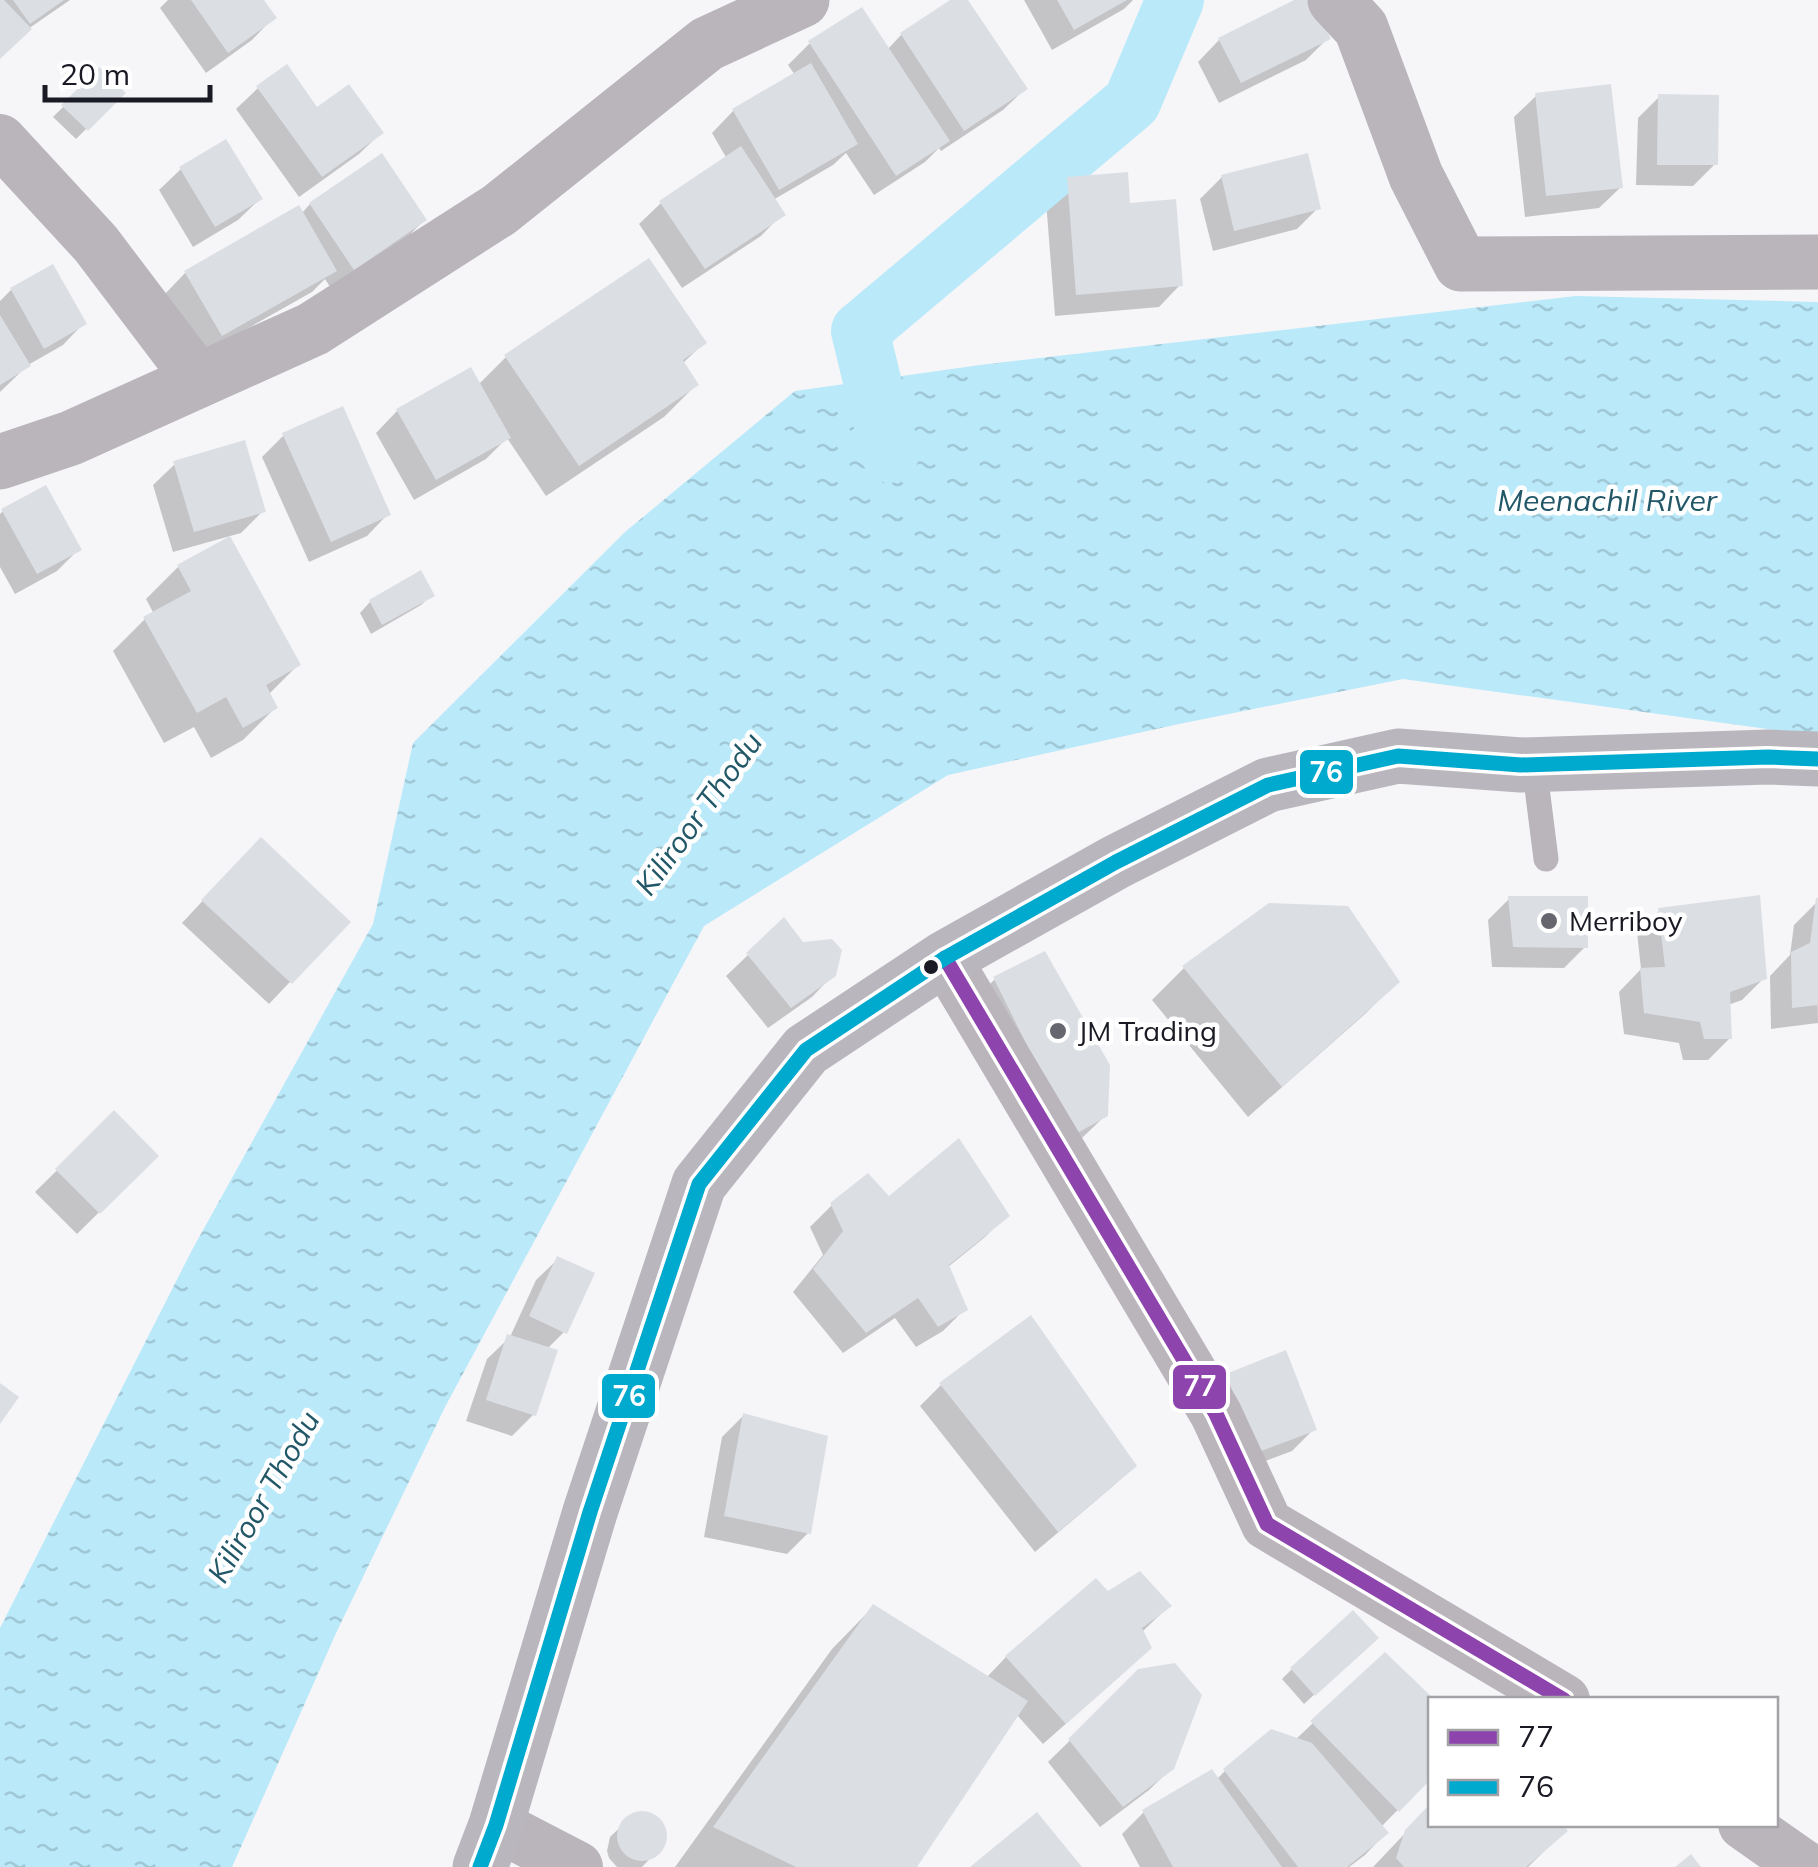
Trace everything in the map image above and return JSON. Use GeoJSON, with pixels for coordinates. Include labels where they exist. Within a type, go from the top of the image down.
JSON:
{"type":"FeatureCollection","features":[{"type":"Feature","properties":{"kind":"main road"},"geometry":{"type":"LineString","coordinates":[[488,1846],[590,1512],[700,1184],[806,1050],[945,958],[1116,862],[1268,785],[1398,756],[1534,764],[1818,758]]}},
{"type":"Feature","properties":{"kind":"street"},"geometry":{"type":"LineString","coordinates":[[0,462],[71,438],[313,330],[499,210],[706,44],[802,0]]}},
{"type":"Feature","properties":{"kind":"street"},"geometry":{"type":"LineString","coordinates":[[1336,0],[1361,28],[1416,176],[1460,264],[1818,262]]}},
{"type":"Feature","properties":{"kind":"street"},"geometry":{"type":"LineString","coordinates":[[0,140],[96,244],[199,380]]}},
{"type":"Feature","properties":{"kind":"street"},"geometry":{"type":"LineString","coordinates":[[945,958],[1216,1414],[1267,1524],[1559,1697]]}},
{"type":"Feature","properties":{"kind":"street"},"geometry":{"type":"LineString","coordinates":[[1748,1827],[1806,1867]]}},
{"type":"Feature","properties":{"kind":"street"},"geometry":{"type":"LineString","coordinates":[[488,1846],[577,1867]]}},
{"type":"Feature","properties":{"kind":"lane"},"geometry":{"type":"LineString","coordinates":[[1534,764],[1546,858]]}},
{"type":"Feature","properties":{"kind":"water","name":"Meenachil River"},"geometry":{"type":"Polygon","coordinates":[[[1576,296],[1818,302],[1818,736],[1403,679],[948,775],[704,926],[445,1407],[337,1631],[232,1867],[0,1867],[0,1628],[192,1250],[373,924],[413,743],[625,532],[795,391],[980,365],[1576,296]]]}},
{"type":"Feature","properties":{"kind":"building"},"geometry":{"type":"Polygon","coordinates":[[[0,0],[32,29],[0,59],[0,0]]]}},
{"type":"Feature","properties":{"kind":"building"},"geometry":{"type":"Polygon","coordinates":[[[13,0],[64,0],[30,24],[13,0]]]}},
{"type":"Feature","properties":{"kind":"building"},"geometry":{"type":"Polygon","coordinates":[[[191,0],[264,0],[277,18],[228,53],[191,0]]]}},
{"type":"Feature","properties":{"kind":"building"},"geometry":{"type":"Polygon","coordinates":[[[950,0],[968,0],[1028,89],[964,131],[900,33],[950,0]]]}},
{"type":"Feature","properties":{"kind":"building"},"geometry":{"type":"Polygon","coordinates":[[[1057,0],[1127,0],[1074,30],[1057,0]]]}},
{"type":"Feature","properties":{"kind":"building"},"geometry":{"type":"Polygon","coordinates":[[[1294,0],[1312,0],[1331,39],[1241,83],[1218,38],[1294,0]]]}},
{"type":"Feature","properties":{"kind":"building"},"geometry":{"type":"Polygon","coordinates":[[[862,7],[950,141],[896,176],[808,41],[862,7]]]}},
{"type":"Feature","properties":{"kind":"building"},"geometry":{"type":"Polygon","coordinates":[[[811,63],[858,144],[779,190],[732,109],[811,63]]]}},
{"type":"Feature","properties":{"kind":"building"},"geometry":{"type":"Polygon","coordinates":[[[287,64],[317,107],[349,84],[384,133],[322,177],[256,86],[287,64]]]}},
{"type":"Feature","properties":{"kind":"building"},"geometry":{"type":"Polygon","coordinates":[[[100,67],[126,93],[88,131],[61,105],[100,67]]]}},
{"type":"Feature","properties":{"kind":"building"},"geometry":{"type":"Polygon","coordinates":[[[1611,84],[1623,188],[1546,196],[1535,93],[1611,84]]]}},
{"type":"Feature","properties":{"kind":"building"},"geometry":{"type":"Polygon","coordinates":[[[1658,94],[1719,95],[1718,165],[1657,165],[1658,94]]]}},
{"type":"Feature","properties":{"kind":"building"},"geometry":{"type":"Polygon","coordinates":[[[226,139],[263,199],[215,227],[179,167],[226,139]]]}},
{"type":"Feature","properties":{"kind":"building"},"geometry":{"type":"Polygon","coordinates":[[[741,146],[786,215],[705,269],[659,201],[741,146]]]}},
{"type":"Feature","properties":{"kind":"building"},"geometry":{"type":"Polygon","coordinates":[[[382,153],[427,220],[354,270],[309,203],[382,153]]]}},
{"type":"Feature","properties":{"kind":"building"},"geometry":{"type":"Polygon","coordinates":[[[1308,153],[1321,209],[1234,231],[1221,175],[1308,153]]]}},
{"type":"Feature","properties":{"kind":"building"},"geometry":{"type":"Polygon","coordinates":[[[1128,172],[1130,203],[1176,199],[1183,286],[1076,295],[1067,177],[1128,172]]]}},
{"type":"Feature","properties":{"kind":"building"},"geometry":{"type":"Polygon","coordinates":[[[299,205],[337,271],[222,336],[184,271],[299,205]]]}},
{"type":"Feature","properties":{"kind":"building"},"geometry":{"type":"Polygon","coordinates":[[[649,258],[707,343],[683,360],[699,385],[579,466],[504,355],[649,258]]]}},
{"type":"Feature","properties":{"kind":"building"},"geometry":{"type":"Polygon","coordinates":[[[53,264],[87,324],[44,349],[10,288],[53,264]]]}},
{"type":"Feature","properties":{"kind":"building"},"geometry":{"type":"Polygon","coordinates":[[[0,315],[31,366],[0,385],[0,315]]]}},
{"type":"Feature","properties":{"kind":"building"},"geometry":{"type":"Polygon","coordinates":[[[471,367],[511,438],[436,480],[396,409],[471,367]]]}},
{"type":"Feature","properties":{"kind":"building"},"geometry":{"type":"Polygon","coordinates":[[[343,406],[391,515],[331,542],[282,433],[343,406]]]}},
{"type":"Feature","properties":{"kind":"building"},"geometry":{"type":"Polygon","coordinates":[[[245,440],[266,512],[194,532],[173,461],[245,440]]]}},
{"type":"Feature","properties":{"kind":"building"},"geometry":{"type":"Polygon","coordinates":[[[46,485],[82,550],[37,574],[1,509],[46,485]]]}},
{"type":"Feature","properties":{"kind":"building"},"geometry":{"type":"Polygon","coordinates":[[[230,536],[301,665],[266,685],[278,708],[243,728],[226,697],[197,713],[143,617],[191,591],[177,565],[230,536]]]}},
{"type":"Feature","properties":{"kind":"building"},"geometry":{"type":"Polygon","coordinates":[[[421,570],[435,596],[382,625],[369,600],[421,570]]]}},
{"type":"Feature","properties":{"kind":"building"},"geometry":{"type":"Polygon","coordinates":[[[261,837],[351,922],[292,984],[201,900],[261,837]]]}},
{"type":"Feature","properties":{"kind":"building"},"geometry":{"type":"Polygon","coordinates":[[[1760,895],[1767,979],[1730,992],[1732,1039],[1704,1039],[1700,1022],[1644,1013],[1640,968],[1665,967],[1658,908],[1760,895]]]}},
{"type":"Feature","properties":{"kind":"building","name":"Merriboy"},"geometry":{"type":"Polygon","coordinates":[[[1508,896],[1588,896],[1588,948],[1513,947],[1508,896]]]}},
{"type":"Feature","properties":{"kind":"building"},"geometry":{"type":"Polygon","coordinates":[[[1816,898],[1818,1005],[1792,1008],[1791,952],[1810,943],[1816,898]]]}},
{"type":"Feature","properties":{"kind":"building"},"geometry":{"type":"Polygon","coordinates":[[[1269,903],[1348,906],[1400,982],[1282,1087],[1182,966],[1269,903]]]}},
{"type":"Feature","properties":{"kind":"building"},"geometry":{"type":"Polygon","coordinates":[[[784,917],[803,942],[832,939],[842,950],[836,976],[791,1008],[746,953],[784,917]]]}},
{"type":"Feature","properties":{"kind":"building"},"geometry":{"type":"Polygon","coordinates":[[[1045,951],[1110,1065],[1108,1116],[1072,1136],[993,977],[1045,951]]]}},
{"type":"Feature","properties":{"kind":"building"},"geometry":{"type":"Polygon","coordinates":[[[114,1110],[159,1156],[100,1214],[55,1169],[114,1110]]]}},
{"type":"Feature","properties":{"kind":"building"},"geometry":{"type":"Polygon","coordinates":[[[959,1138],[1010,1216],[949,1265],[968,1310],[938,1327],[918,1298],[866,1333],[813,1269],[843,1231],[830,1203],[868,1173],[889,1196],[959,1138]]]}},
{"type":"Feature","properties":{"kind":"building"},"geometry":{"type":"Polygon","coordinates":[[[557,1256],[595,1273],[567,1334],[529,1316],[557,1256]]]}},
{"type":"Feature","properties":{"kind":"building"},"geometry":{"type":"Polygon","coordinates":[[[1031,1315],[1137,1466],[1058,1532],[939,1383],[1031,1315]]]}},
{"type":"Feature","properties":{"kind":"building"},"geometry":{"type":"Polygon","coordinates":[[[507,1334],[558,1350],[536,1416],[486,1400],[507,1334]]]}},
{"type":"Feature","properties":{"kind":"building"},"geometry":{"type":"Polygon","coordinates":[[[1286,1350],[1317,1430],[1256,1453],[1226,1374],[1286,1350]]]}},
{"type":"Feature","properties":{"kind":"building"},"geometry":{"type":"Polygon","coordinates":[[[0,1383],[19,1397],[0,1424],[0,1383]]]}},
{"type":"Feature","properties":{"kind":"building"},"geometry":{"type":"Polygon","coordinates":[[[743,1413],[828,1436],[811,1534],[724,1516],[743,1413]]]}},
{"type":"Feature","properties":{"kind":"building"},"geometry":{"type":"Polygon","coordinates":[[[1140,1571],[1172,1606],[1142,1628],[1152,1648],[1066,1724],[1005,1656],[1096,1578],[1108,1591],[1140,1571]]]}},
{"type":"Feature","properties":{"kind":"building"},"geometry":{"type":"Polygon","coordinates":[[[873,1604],[1028,1701],[917,1867],[796,1867],[713,1827],[873,1604]]]}},
{"type":"Feature","properties":{"kind":"building"},"geometry":{"type":"Polygon","coordinates":[[[1353,1610],[1379,1638],[1315,1696],[1290,1668],[1353,1610]]]}},
{"type":"Feature","properties":{"kind":"building"},"geometry":{"type":"Polygon","coordinates":[[[1385,1652],[1432,1697],[1428,1697],[1428,1782],[1399,1812],[1310,1721],[1385,1652]]]}},
{"type":"Feature","properties":{"kind":"building"},"geometry":{"type":"Polygon","coordinates":[[[1175,1663],[1202,1695],[1174,1769],[1123,1807],[1068,1739],[1138,1669],[1175,1663]]]}},
{"type":"Feature","properties":{"kind":"building"},"geometry":{"type":"Polygon","coordinates":[[[1271,1729],[1312,1743],[1389,1833],[1347,1867],[1298,1867],[1223,1769],[1271,1729]]]}},
{"type":"Feature","properties":{"kind":"building"},"geometry":{"type":"Polygon","coordinates":[[[1212,1769],[1282,1867],[1173,1867],[1142,1810],[1212,1769]]]}},
{"type":"Feature","properties":{"kind":"building"},"geometry":{"type":"Polygon","coordinates":[[[1428,1806],[1428,1827],[1565,1827],[1568,1831],[1526,1867],[1404,1867],[1396,1858],[1405,1830],[1428,1806]]]}},
{"type":"Feature","properties":{"kind":"building"},"geometry":{"type":"Polygon","coordinates":[[[642,1811],[660,1818],[667,1836],[660,1854],[642,1861],[624,1854],[617,1836],[624,1818],[642,1811]]]}},
{"type":"Feature","properties":{"kind":"building"},"geometry":{"type":"Polygon","coordinates":[[[1037,1812],[1082,1867],[970,1867],[1037,1812]]]}},
{"type":"Feature","properties":{"kind":"building"},"geometry":{"type":"Polygon","coordinates":[[[1691,1854],[1701,1867],[1675,1867],[1691,1854]]]}},
{"type":"Feature","properties":{"kind":"waterway"},"geometry":{"type":"LineString","coordinates":[[890,454],[860,331],[1132,102],[1175,0]]}},
{"type":"Feature","properties":{"kind":"transit line","name":"76"},"geometry":{"type":"LineString","coordinates":[[480,1867],[590,1512],[699,1184],[806,1050],[945,958],[1116,862],[1268,785],[1398,756],[1521,765],[1768,757],[1818,759]]}},
{"type":"Feature","properties":{"kind":"transit line","name":"77"},"geometry":{"type":"LineString","coordinates":[[945,958],[1216,1414],[1267,1524],[1559,1697]]}},
{"type":"Feature","properties":{"kind":"place","name":"Merriboy"},"geometry":{"type":"Point","coordinates":[1549,921]}},
{"type":"Feature","properties":{"kind":"place","name":"JM Trading"},"geometry":{"type":"Point","coordinates":[1058,1031]}},
{"type":"Feature","properties":{"kind":"water label","name":"Kiliroor Thodu"},"geometry":{"type":"Point","coordinates":[699,814]}},
{"type":"Feature","properties":{"kind":"water label","name":"Kiliroor Thodu"},"geometry":{"type":"Point","coordinates":[264,1497]}}]}
